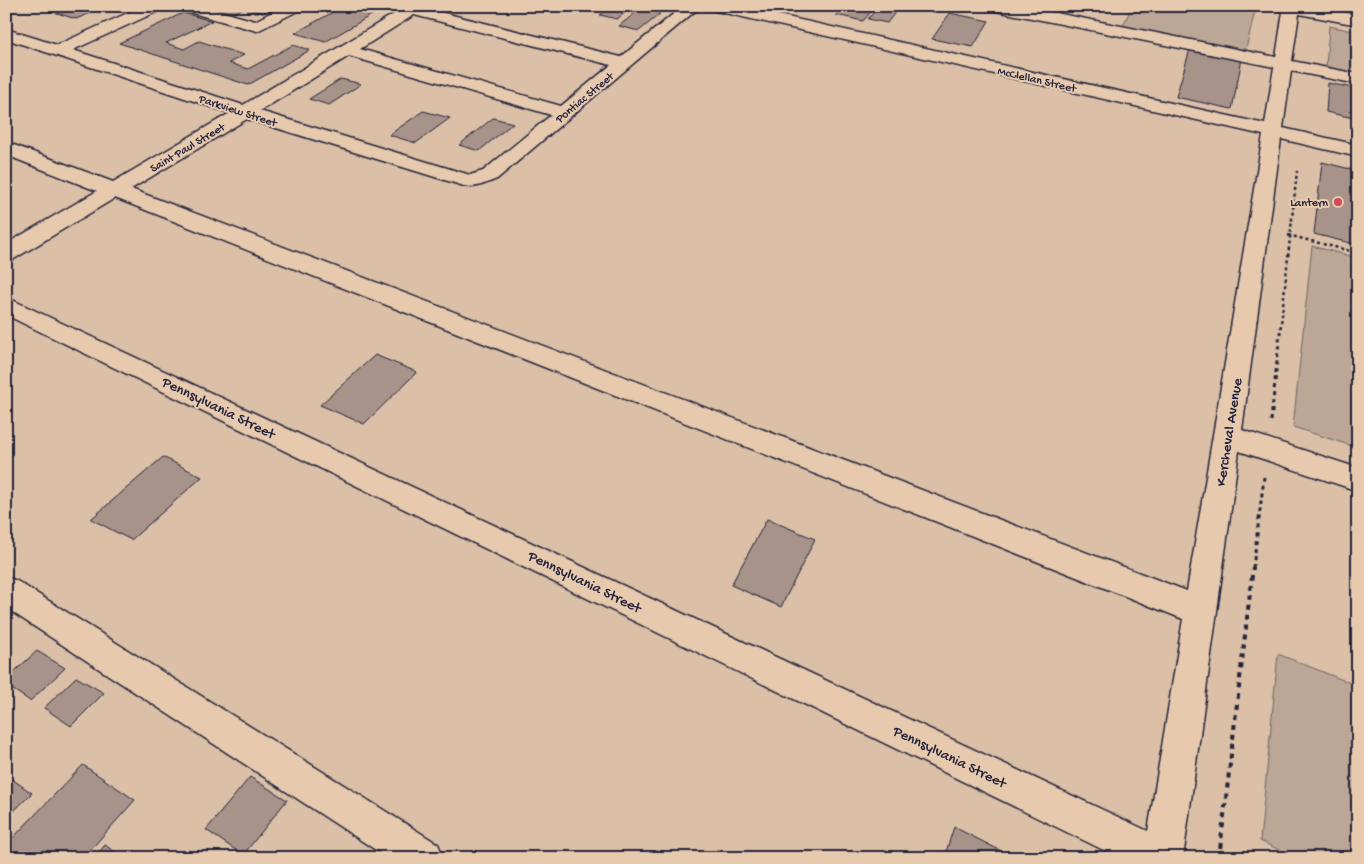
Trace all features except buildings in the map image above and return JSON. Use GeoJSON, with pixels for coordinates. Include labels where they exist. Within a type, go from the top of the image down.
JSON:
{"type":"FeatureCollection","features":[{"type":"Feature","properties":{"kind":"street"},"geometry":{"type":"LineString","coordinates":[[58,51],[157,6]]}},
{"type":"Feature","properties":{"kind":"street"},"geometry":{"type":"LineString","coordinates":[[184,6],[257,26],[296,6]]}},
{"type":"Feature","properties":{"kind":"street","name":"Pontiac Street"},"geometry":{"type":"LineString","coordinates":[[471,182],[490,175],[693,6]]}},
{"type":"Feature","properties":{"kind":"street","name":"McClellan Street"},"geometry":{"type":"LineString","coordinates":[[716,6],[1358,151]]}},
{"type":"Feature","properties":{"kind":"street"},"geometry":{"type":"LineString","coordinates":[[996,6],[1358,79]]}},
{"type":"Feature","properties":{"kind":"street"},"geometry":{"type":"LineString","coordinates":[[1289,7],[1358,20]]}},
{"type":"Feature","properties":{"kind":"street","name":"Kercheval Avenue"},"geometry":{"type":"LineString","coordinates":[[1163,858],[1259,227],[1283,64],[1289,7]]}},
{"type":"Feature","properties":{"kind":"street"},"geometry":{"type":"LineString","coordinates":[[415,8],[624,63]]}},
{"type":"Feature","properties":{"kind":"street","name":"Saint Paul Street"},"geometry":{"type":"LineString","coordinates":[[6,254],[245,112],[415,8]]}},
{"type":"Feature","properties":{"kind":"street","name":"Parkview Street"},"geometry":{"type":"LineString","coordinates":[[6,34],[245,112],[471,182]]}},
{"type":"Feature","properties":{"kind":"street"},"geometry":{"type":"LineString","coordinates":[[347,50],[564,113]]}},
{"type":"Feature","properties":{"kind":"street"},"geometry":{"type":"LineString","coordinates":[[6,148],[1200,611]]}},
{"type":"Feature","properties":{"kind":"street","name":"Pennsylvania Street"},"geometry":{"type":"LineString","coordinates":[[6,305],[1163,858]]}},
{"type":"Feature","properties":{"kind":"street"},"geometry":{"type":"LineString","coordinates":[[1227,436],[1358,480]]}},
{"type":"Feature","properties":{"kind":"street"},"geometry":{"type":"LineString","coordinates":[[6,591],[424,858]]}},
{"type":"Feature","properties":{"kind":"path"},"geometry":{"type":"LineString","coordinates":[[1259,227],[1358,253]]}},
{"type":"Feature","properties":{"kind":"shaded area"},"geometry":{"type":"Polygon","coordinates":[[[1132,6],[1228,6],[1255,11],[1245,53],[1122,28],[1132,6]]]}},
{"type":"Feature","properties":{"kind":"shaded area"},"geometry":{"type":"Polygon","coordinates":[[[1329,26],[1358,32],[1358,74],[1326,68],[1329,26]]]}},
{"type":"Feature","properties":{"kind":"shaded area"},"geometry":{"type":"Polygon","coordinates":[[[1312,246],[1358,258],[1358,448],[1293,427],[1312,246]]]}},
{"type":"Feature","properties":{"kind":"shaded area"},"geometry":{"type":"Polygon","coordinates":[[[1278,654],[1358,686],[1358,858],[1297,858],[1260,841],[1278,654]]]}},
{"type":"Feature","properties":{"kind":"place","name":"Lantern"},"geometry":{"type":"Point","coordinates":[1338,202]}}]}
